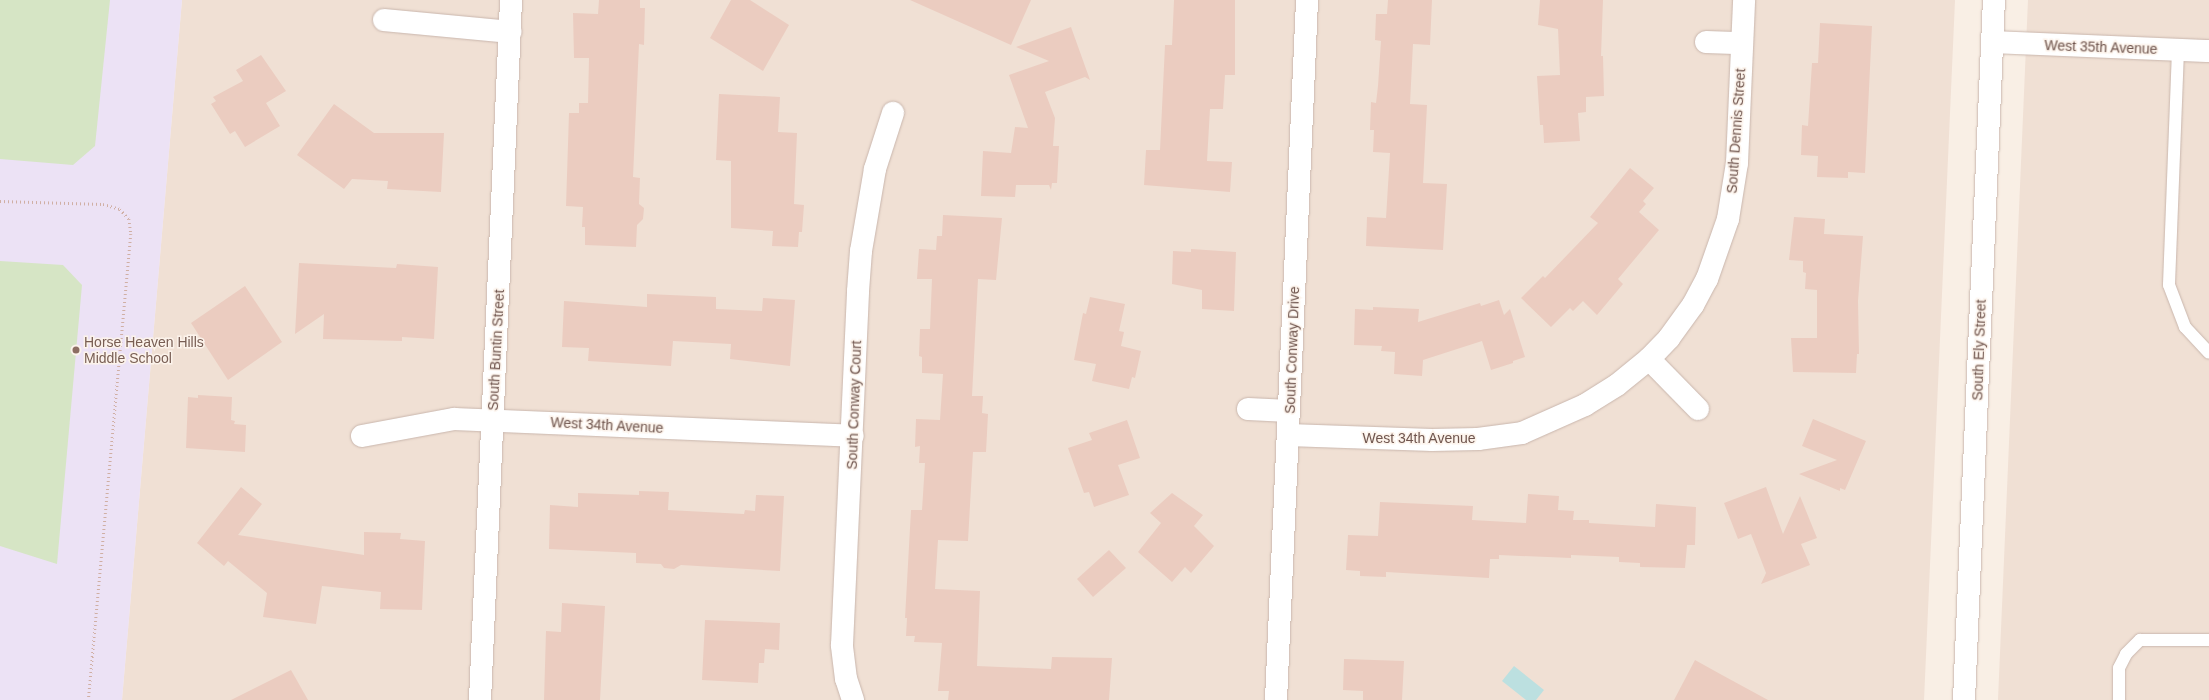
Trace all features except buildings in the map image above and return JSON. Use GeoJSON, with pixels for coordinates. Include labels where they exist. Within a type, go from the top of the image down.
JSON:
{"type":"FeatureCollection","features":[{"type":"Feature","properties":{"kind":"street","name":"South Buntin Street"},"geometry":{"type":"LineString","coordinates":[[480,700],[511,0]]}},
{"type":"Feature","properties":{"kind":"street","name":"South Conway Drive"},"geometry":{"type":"LineString","coordinates":[[1276,700],[1307,0]]}},
{"type":"Feature","properties":{"kind":"street","name":"South Dennis Street"},"geometry":{"type":"LineString","coordinates":[[1649,359],[1669,338],[1693,305],[1707,279],[1726,225],[1737,163],[1744,0]]}},
{"type":"Feature","properties":{"kind":"street","name":"South Ely Street"},"geometry":{"type":"LineString","coordinates":[[1964,700],[1994,0]]}},
{"type":"Feature","properties":{"kind":"street"},"geometry":{"type":"LineString","coordinates":[[384,20],[510,32]]}},
{"type":"Feature","properties":{"kind":"street"},"geometry":{"type":"LineString","coordinates":[[1706,42],[1742,43]]}},
{"type":"Feature","properties":{"kind":"street","name":"West 35th Avenue"},"geometry":{"type":"LineString","coordinates":[[1992,42],[2209,51]]}},
{"type":"Feature","properties":{"kind":"street","name":"South Conway Court"},"geometry":{"type":"LineString","coordinates":[[853,700],[846,679],[842,645],[861,251],[875,169],[893,113]]}},
{"type":"Feature","properties":{"kind":"street"},"geometry":{"type":"LineString","coordinates":[[1649,359],[1698,409]]}},
{"type":"Feature","properties":{"kind":"street","name":"West 34th Avenue"},"geometry":{"type":"LineString","coordinates":[[1288,435],[1432,440],[1478,439],[1522,433],[1585,405],[1617,386],[1649,359]]}},
{"type":"Feature","properties":{"kind":"street"},"geometry":{"type":"LineString","coordinates":[[1248,409],[1289,411]]}},
{"type":"Feature","properties":{"kind":"street","name":"West 34th Avenue"},"geometry":{"type":"LineString","coordinates":[[362,436],[454,420],[492,420],[853,436]]}},
{"type":"Feature","properties":{"kind":"lane"},"geometry":{"type":"LineString","coordinates":[[2178,50],[2168,285],[2185,327],[2209,353]]}},
{"type":"Feature","properties":{"kind":"lane"},"geometry":{"type":"LineString","coordinates":[[2119,700],[2119,668],[2126,654],[2140,640],[2209,640]]}},
{"type":"Feature","properties":{"kind":"path"},"geometry":{"type":"LineString","coordinates":[[0,201],[103,204],[120,208],[129,219],[131,234],[89,700]]}},
{"type":"Feature","properties":{"kind":"shaded area","name":"Horse Heaven Hills Middle School"},"geometry":{"type":"Polygon","coordinates":[[[0,0],[182,0],[122,700],[0,700],[0,0]]]}},
{"type":"Feature","properties":{"kind":"shaded area"},"geometry":{"type":"Polygon","coordinates":[[[182,0],[1955,0],[1924,700],[122,700],[182,0]]]}},
{"type":"Feature","properties":{"kind":"shaded area"},"geometry":{"type":"Polygon","coordinates":[[[2028,0],[2209,0],[2209,700],[1998,700],[2028,0]]]}},
{"type":"Feature","properties":{"kind":"green space"},"geometry":{"type":"Polygon","coordinates":[[[0,0],[110,0],[95,146],[73,165],[0,159],[0,0]]]}},
{"type":"Feature","properties":{"kind":"green space"},"geometry":{"type":"Polygon","coordinates":[[[0,261],[63,265],[82,285],[57,564],[0,546],[0,261]]]}},
{"type":"Feature","properties":{"kind":"water"},"geometry":{"type":"Polygon","coordinates":[[[1514,666],[1544,690],[1536,700],[1526,700],[1502,681],[1514,666]]]}},
{"type":"Feature","properties":{"kind":"place","name":"Horse Heaven Hills Middle School"},"geometry":{"type":"Point","coordinates":[76,350]}}]}
